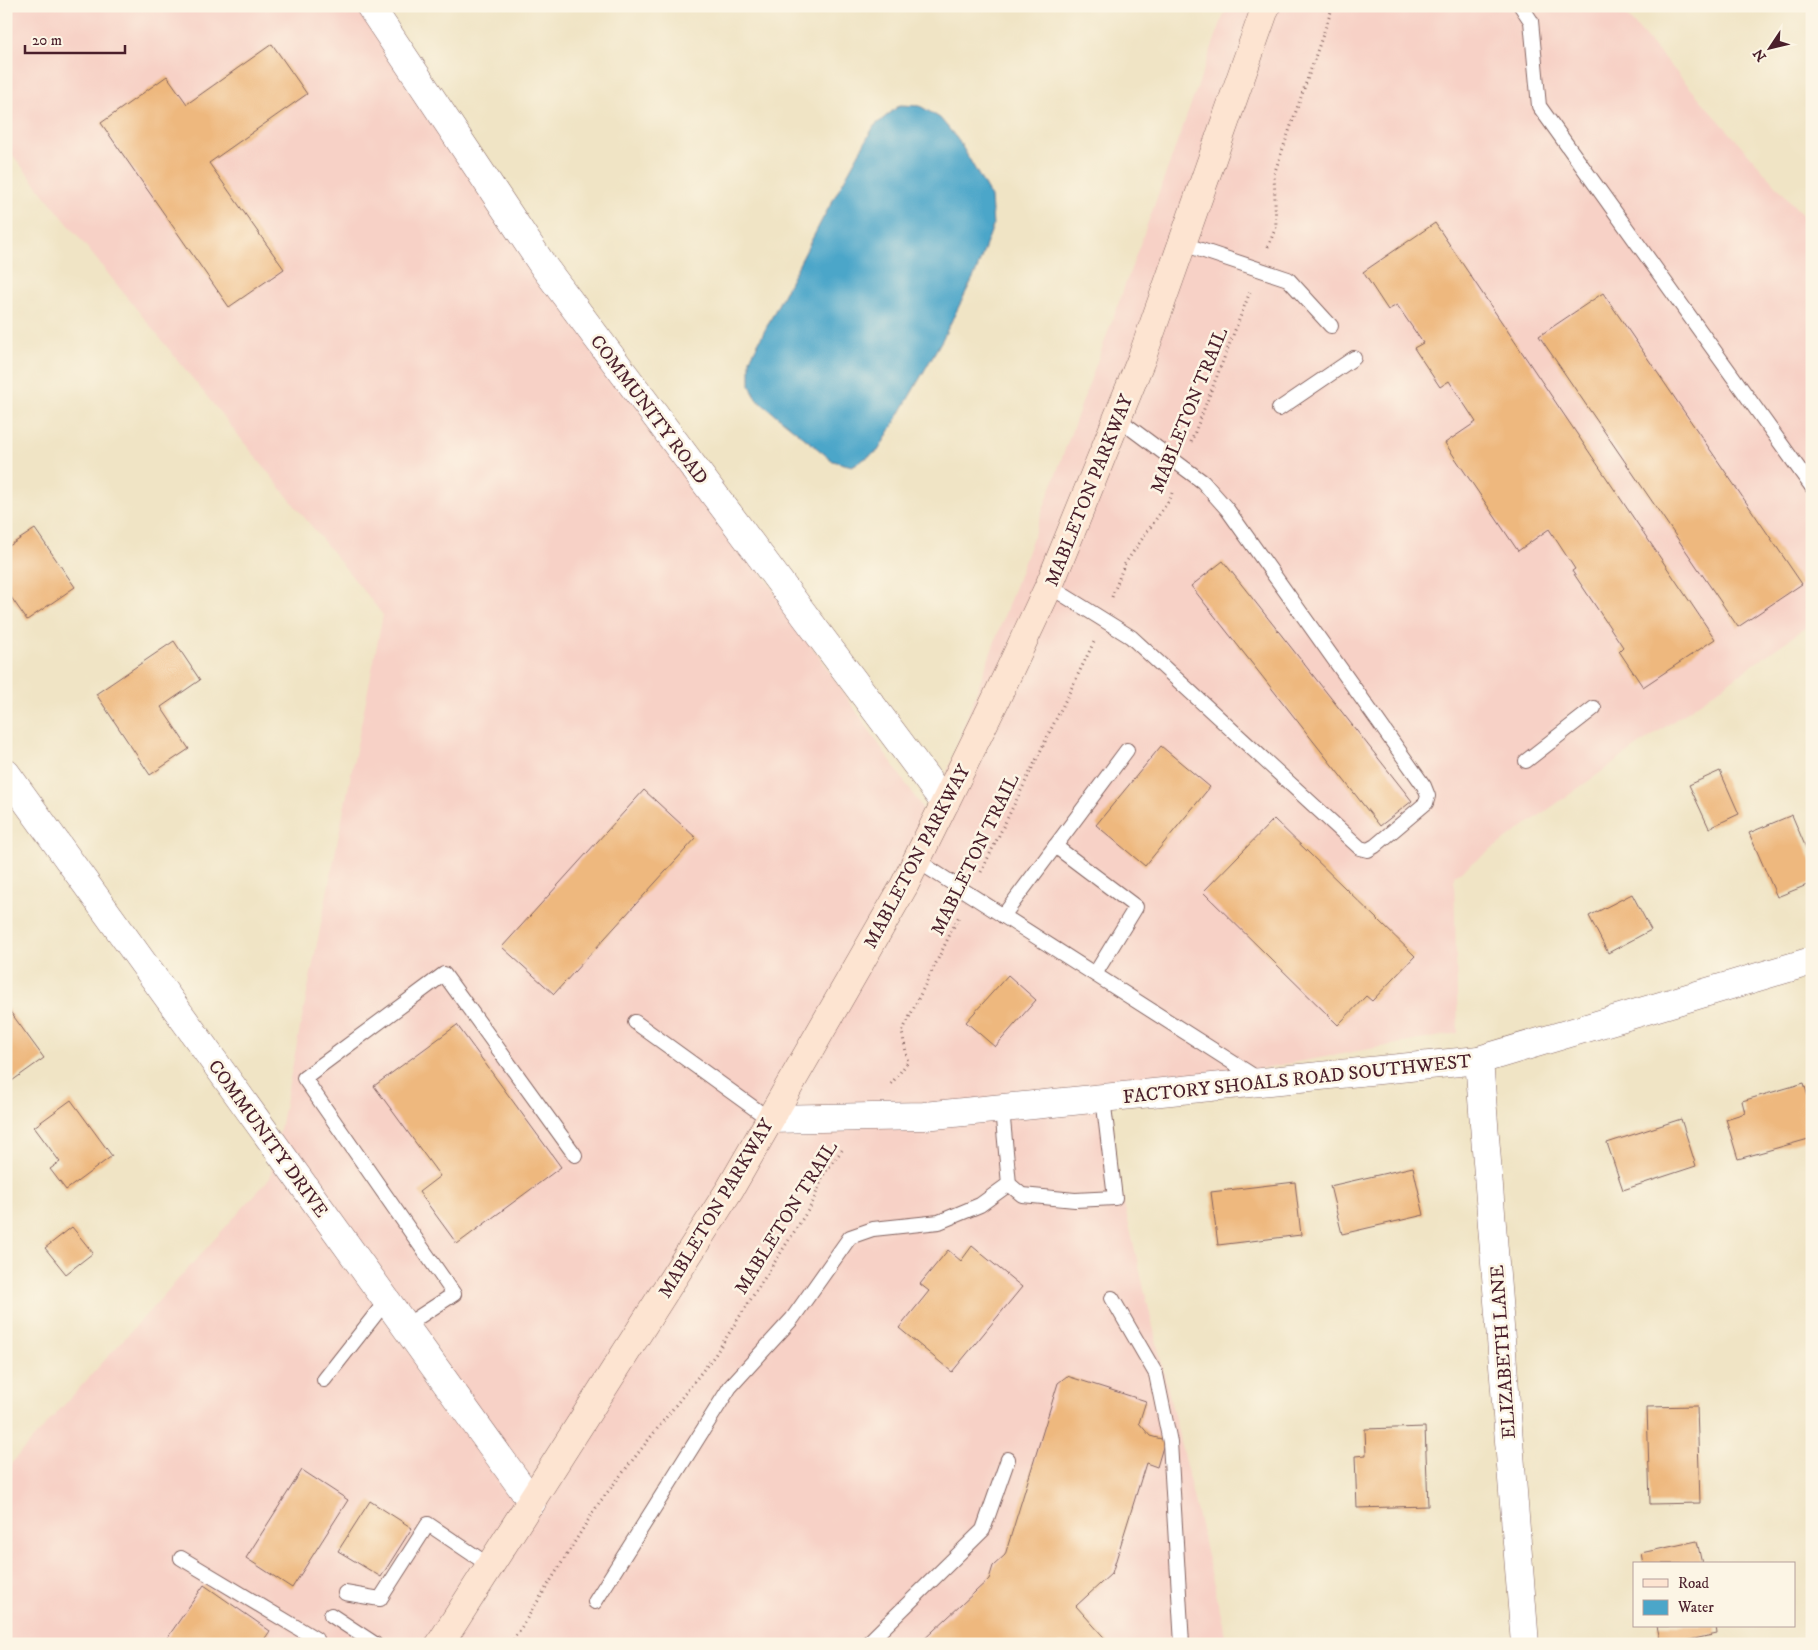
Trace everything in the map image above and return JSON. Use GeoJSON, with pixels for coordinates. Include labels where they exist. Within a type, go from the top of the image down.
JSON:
{"type":"FeatureCollection","features":[{"type":"Feature","properties":{"kind":"main road","name":"MABLETON PARKWAY"},"geometry":{"type":"LineString","coordinates":[[440,1644],[730,1189],[904,886],[1049,586],[1141,360],[1266,6]]}},
{"type":"Feature","properties":{"kind":"street","name":"COMMUNITY ROAD"},"geometry":{"type":"LineString","coordinates":[[370,6],[544,267],[945,802]]}},
{"type":"Feature","properties":{"kind":"street","name":"COMMUNITY DRIVE"},"geometry":{"type":"LineString","coordinates":[[6,773],[532,1502]]}},
{"type":"Feature","properties":{"kind":"street","name":"FACTORY SHOALS ROAD SOUTHWEST"},"geometry":{"type":"LineString","coordinates":[[769,1119],[924,1116],[1479,1060],[1812,961]]}},
{"type":"Feature","properties":{"kind":"street","name":"ELIZABETH LANE"},"geometry":{"type":"LineString","coordinates":[[1479,1060],[1525,1644]]}},
{"type":"Feature","properties":{"kind":"lane"},"geometry":{"type":"LineString","coordinates":[[1521,6],[1531,20],[1539,106],[1812,487]]}},
{"type":"Feature","properties":{"kind":"lane"},"geometry":{"type":"LineString","coordinates":[[1183,244],[1288,280],[1331,326]]}},
{"type":"Feature","properties":{"kind":"lane"},"geometry":{"type":"LineString","coordinates":[[1279,409],[1354,358]]}},
{"type":"Feature","properties":{"kind":"lane"},"geometry":{"type":"LineString","coordinates":[[1049,586],[1131,638],[1360,848],[1368,850],[1375,846],[1426,803],[1428,796],[1424,786],[1227,509],[1203,482],[1118,418]]}},
{"type":"Feature","properties":{"kind":"lane"},"geometry":{"type":"LineString","coordinates":[[1526,761],[1594,708]]}},
{"type":"Feature","properties":{"kind":"lane"},"geometry":{"type":"LineString","coordinates":[[1003,916],[1127,750]]}},
{"type":"Feature","properties":{"kind":"lane"},"geometry":{"type":"LineString","coordinates":[[1055,846],[1136,908],[1095,974]]}},
{"type":"Feature","properties":{"kind":"lane"},"geometry":{"type":"LineString","coordinates":[[916,860],[1263,1082]]}},
{"type":"Feature","properties":{"kind":"lane"},"geometry":{"type":"LineString","coordinates":[[405,1326],[454,1294],[304,1078],[444,974],[575,1155]]}},
{"type":"Feature","properties":{"kind":"lane"},"geometry":{"type":"LineString","coordinates":[[635,1022],[769,1119]]}},
{"type":"Feature","properties":{"kind":"lane"},"geometry":{"type":"LineString","coordinates":[[1002,1109],[1009,1184],[1022,1196],[1075,1200],[1115,1198],[1103,1098]]}},
{"type":"Feature","properties":{"kind":"lane"},"geometry":{"type":"LineString","coordinates":[[595,1602],[730,1387],[792,1318],[850,1237],[873,1229],[939,1222],[980,1205],[1009,1184]]}},
{"type":"Feature","properties":{"kind":"lane"},"geometry":{"type":"LineString","coordinates":[[1112,1298],[1156,1374],[1170,1442],[1182,1644]]}},
{"type":"Feature","properties":{"kind":"lane"},"geometry":{"type":"LineString","coordinates":[[324,1380],[386,1300]]}},
{"type":"Feature","properties":{"kind":"lane"},"geometry":{"type":"LineString","coordinates":[[867,1644],[984,1530],[1008,1459]]}},
{"type":"Feature","properties":{"kind":"lane"},"geometry":{"type":"LineString","coordinates":[[344,1593],[380,1599],[428,1524],[490,1566]]}},
{"type":"Feature","properties":{"kind":"lane"},"geometry":{"type":"LineString","coordinates":[[181,1558],[316,1639]]}},
{"type":"Feature","properties":{"kind":"lane"},"geometry":{"type":"LineString","coordinates":[[331,1615],[375,1644]]}},
{"type":"Feature","properties":{"kind":"path","name":"MABLETON TRAIL"},"geometry":{"type":"LineString","coordinates":[[510,1644],[599,1503],[715,1355],[812,1204],[824,1174],[908,1062],[902,1032],[1103,620],[1124,565],[1170,499],[1276,227],[1274,174],[1333,6]]}},
{"type":"Feature","properties":{"kind":"shaded area"},"geometry":{"type":"Polygon","coordinates":[[[6,6],[375,6],[930,819],[1227,6],[1618,6],[1812,226],[1812,623],[1454,876],[1458,1033],[1099,1098],[1228,1644],[6,1644],[6,1469],[270,1178],[383,615],[6,147],[6,6]]]}},
{"type":"Feature","properties":{"kind":"water"},"geometry":{"type":"Polygon","coordinates":[[[900,105],[920,106],[940,118],[959,141],[991,197],[993,226],[976,272],[942,340],[878,451],[852,466],[833,461],[756,399],[750,385],[750,359],[823,218],[874,126],[900,105]]]}},
{"type":"Feature","properties":{"kind":"building"},"geometry":{"type":"Polygon","coordinates":[[[272,44],[307,94],[209,163],[284,269],[229,307],[101,123],[167,76],[187,104],[272,44]]]}},
{"type":"Feature","properties":{"kind":"building"},"geometry":{"type":"Polygon","coordinates":[[[1435,223],[1715,639],[1643,687],[1619,651],[1623,647],[1572,571],[1575,569],[1549,529],[1518,551],[1445,443],[1476,422],[1449,381],[1440,387],[1414,348],[1423,343],[1397,305],[1388,310],[1363,272],[1435,223]]]}},
{"type":"Feature","properties":{"kind":"building"},"geometry":{"type":"Polygon","coordinates":[[[1603,293],[1802,584],[1738,627],[1539,336],[1603,293]]]}},
{"type":"Feature","properties":{"kind":"building"},"geometry":{"type":"Polygon","coordinates":[[[35,529],[75,587],[27,620],[6,590],[6,548],[35,529]]]}},
{"type":"Feature","properties":{"kind":"building"},"geometry":{"type":"Polygon","coordinates":[[[1223,561],[1412,801],[1380,826],[1191,586],[1223,561]]]}},
{"type":"Feature","properties":{"kind":"building"},"geometry":{"type":"Polygon","coordinates":[[[174,641],[200,680],[161,707],[189,749],[150,775],[96,694],[174,641]]]}},
{"type":"Feature","properties":{"kind":"building"},"geometry":{"type":"Polygon","coordinates":[[[1161,746],[1210,787],[1145,866],[1096,825],[1161,746]]]}},
{"type":"Feature","properties":{"kind":"building"},"geometry":{"type":"Polygon","coordinates":[[[1720,771],[1739,814],[1709,828],[1689,785],[1720,771]]]}},
{"type":"Feature","properties":{"kind":"building"},"geometry":{"type":"Polygon","coordinates":[[[644,790],[696,838],[554,994],[502,947],[644,790]]]}},
{"type":"Feature","properties":{"kind":"building"},"geometry":{"type":"Polygon","coordinates":[[[1792,815],[1812,862],[1812,883],[1777,897],[1749,833],[1792,815]]]}},
{"type":"Feature","properties":{"kind":"building"},"geometry":{"type":"Polygon","coordinates":[[[1274,819],[1415,956],[1372,1001],[1366,996],[1338,1025],[1203,892],[1274,819]]]}},
{"type":"Feature","properties":{"kind":"building"},"geometry":{"type":"Polygon","coordinates":[[[1632,894],[1651,930],[1608,953],[1589,916],[1632,894]]]}},
{"type":"Feature","properties":{"kind":"building"},"geometry":{"type":"Polygon","coordinates":[[[1008,975],[1036,1000],[995,1047],[966,1022],[1008,975]]]}},
{"type":"Feature","properties":{"kind":"building"},"geometry":{"type":"Polygon","coordinates":[[[6,1006],[44,1058],[9,1083],[6,1080],[6,1006]]]}},
{"type":"Feature","properties":{"kind":"building"},"geometry":{"type":"Polygon","coordinates":[[[457,1025],[561,1167],[457,1244],[419,1192],[440,1176],[374,1086],[457,1025]]]}},
{"type":"Feature","properties":{"kind":"building"},"geometry":{"type":"Polygon","coordinates":[[[1804,1083],[1812,1110],[1812,1138],[1738,1159],[1726,1119],[1745,1113],[1742,1101],[1804,1083]]]}},
{"type":"Feature","properties":{"kind":"building"},"geometry":{"type":"Polygon","coordinates":[[[71,1100],[112,1156],[66,1190],[50,1169],[60,1162],[34,1127],[71,1100]]]}},
{"type":"Feature","properties":{"kind":"building"},"geometry":{"type":"Polygon","coordinates":[[[1681,1119],[1696,1166],[1623,1190],[1607,1143],[1681,1119]]]}},
{"type":"Feature","properties":{"kind":"building"},"geometry":{"type":"Polygon","coordinates":[[[1413,1167],[1424,1215],[1342,1234],[1330,1186],[1413,1167]]]}},
{"type":"Feature","properties":{"kind":"building"},"geometry":{"type":"Polygon","coordinates":[[[1295,1182],[1301,1235],[1218,1245],[1211,1192],[1295,1182]]]}},
{"type":"Feature","properties":{"kind":"building"},"geometry":{"type":"Polygon","coordinates":[[[72,1227],[93,1253],[66,1274],[45,1248],[72,1227]]]}},
{"type":"Feature","properties":{"kind":"building"},"geometry":{"type":"Polygon","coordinates":[[[972,1246],[1022,1287],[952,1372],[899,1328],[929,1291],[920,1284],[948,1250],[961,1261],[972,1246]]]}},
{"type":"Feature","properties":{"kind":"building"},"geometry":{"type":"Polygon","coordinates":[[[1067,1376],[1146,1401],[1139,1423],[1150,1436],[1165,1440],[1157,1467],[1146,1463],[1112,1573],[1076,1606],[1110,1644],[919,1644],[989,1579],[993,1566],[1005,1555],[1058,1383],[1067,1376]]]}},
{"type":"Feature","properties":{"kind":"building"},"geometry":{"type":"Polygon","coordinates":[[[1697,1406],[1700,1503],[1650,1504],[1647,1407],[1697,1406]]]}},
{"type":"Feature","properties":{"kind":"building"},"geometry":{"type":"Polygon","coordinates":[[[1425,1427],[1428,1506],[1357,1508],[1355,1456],[1366,1455],[1365,1429],[1425,1427]]]}},
{"type":"Feature","properties":{"kind":"building"},"geometry":{"type":"Polygon","coordinates":[[[302,1470],[348,1500],[292,1588],[246,1558],[302,1470]]]}},
{"type":"Feature","properties":{"kind":"building"},"geometry":{"type":"Polygon","coordinates":[[[370,1501],[412,1528],[381,1577],[338,1551],[370,1501]]]}},
{"type":"Feature","properties":{"kind":"building"},"geometry":{"type":"Polygon","coordinates":[[[1697,1541],[1702,1562],[1643,1562],[1641,1553],[1697,1541]]]}},
{"type":"Feature","properties":{"kind":"building"},"geometry":{"type":"Polygon","coordinates":[[[204,1585],[270,1631],[261,1644],[163,1644],[204,1585]]]}},
{"type":"Feature","properties":{"kind":"building"},"geometry":{"type":"Polygon","coordinates":[[[1657,1628],[1716,1628],[1717,1634],[1671,1644],[1661,1644],[1657,1628]]]}}]}
